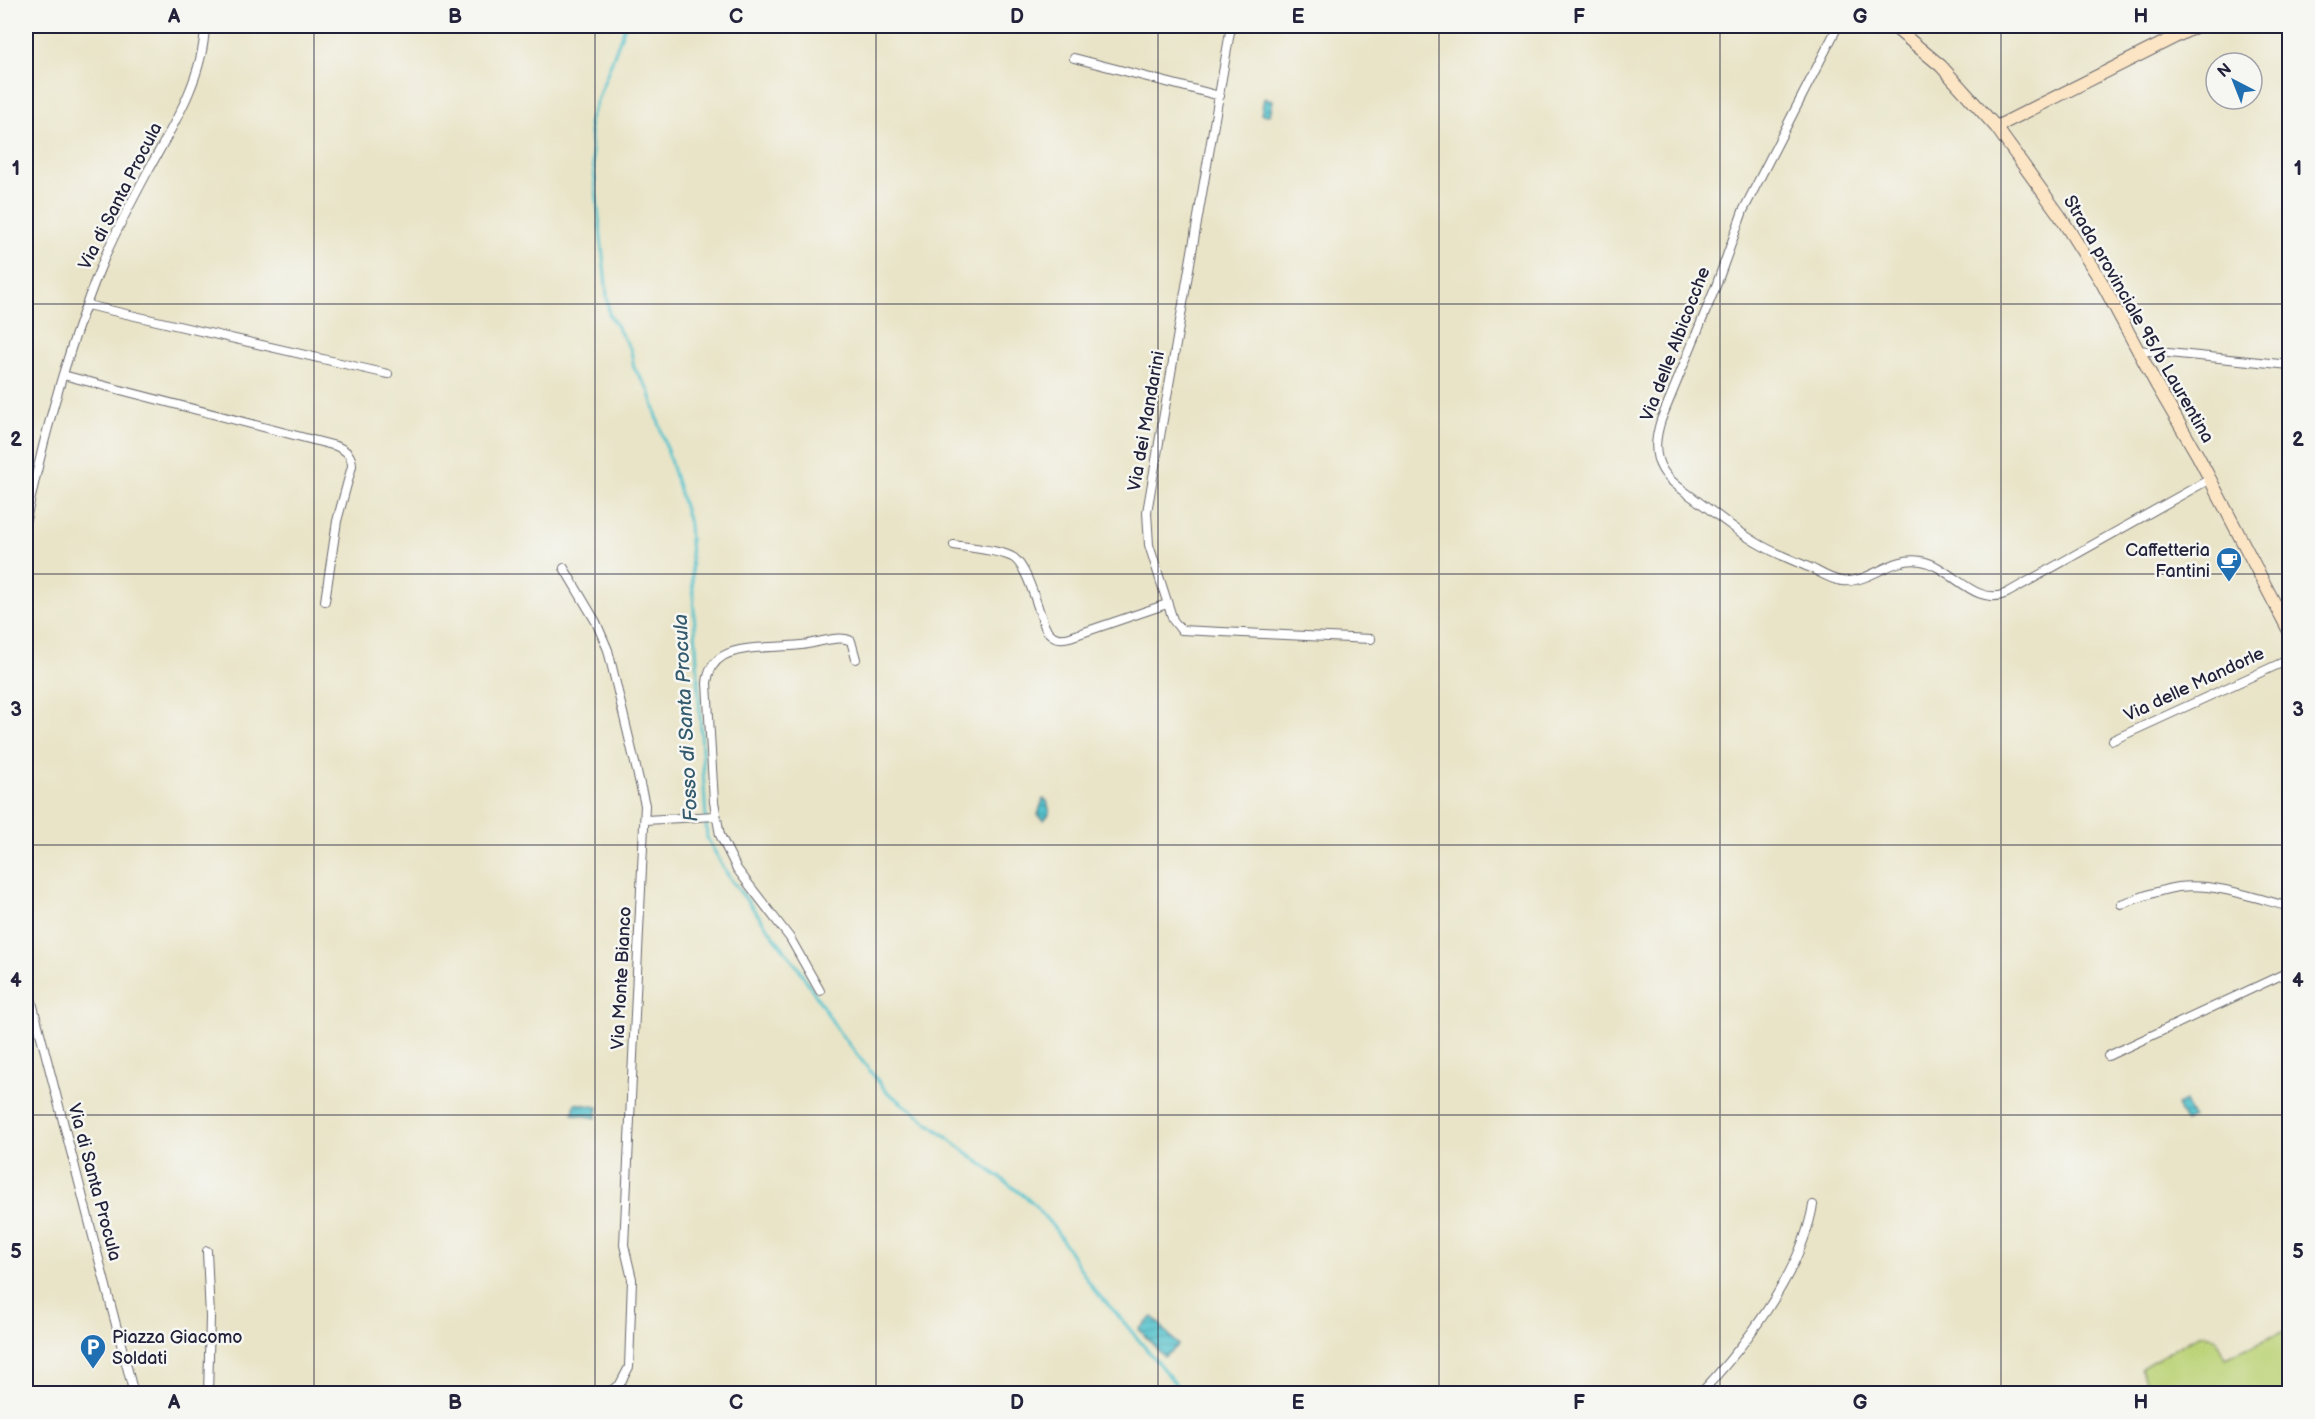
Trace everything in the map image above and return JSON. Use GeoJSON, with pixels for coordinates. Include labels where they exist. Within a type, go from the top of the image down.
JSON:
{"type":"FeatureCollection","features":[{"type":"Feature","properties":{"kind":"main road","name":"Strada provinciale 95/b Laurentina"},"geometry":{"type":"LineString","coordinates":[[1893,26],[1941,66],[1996,127],[2068,228],[2101,281],[2210,479],[2289,633]]}},
{"type":"Feature","properties":{"kind":"main road"},"geometry":{"type":"LineString","coordinates":[[1996,127],[2197,26]]}},
{"type":"Feature","properties":{"kind":"street","name":"Via di Santa Procula"},"geometry":{"type":"LineString","coordinates":[[26,520],[63,375],[87,305],[117,230],[186,101],[201,56],[205,26]]}},
{"type":"Feature","properties":{"kind":"street","name":"Via dei Mandarini"},"geometry":{"type":"LineString","coordinates":[[1231,26],[1148,512],[1148,540],[1167,604],[1176,625],[1187,631],[1371,639]]}},
{"type":"Feature","properties":{"kind":"street","name":"Via delle Albicocche"},"geometry":{"type":"LineString","coordinates":[[1838,26],[1743,211],[1716,286],[1661,420],[1656,449],[1665,474],[1681,489],[1757,543],[1834,579],[1853,580],[1898,564],[1917,560],[1933,565],[1973,590],[1990,597],[2007,593],[2210,479]]}},
{"type":"Feature","properties":{"kind":"street"},"geometry":{"type":"LineString","coordinates":[[1074,58],[1220,96]]}},
{"type":"Feature","properties":{"kind":"street"},"geometry":{"type":"LineString","coordinates":[[87,305],[388,374]]}},
{"type":"Feature","properties":{"kind":"street"},"geometry":{"type":"LineString","coordinates":[[2138,350],[2289,365]]}},
{"type":"Feature","properties":{"kind":"street"},"geometry":{"type":"LineString","coordinates":[[63,375],[336,446],[346,452],[351,459],[352,466],[337,521],[325,601]]}},
{"type":"Feature","properties":{"kind":"street"},"geometry":{"type":"LineString","coordinates":[[954,545],[1004,554],[1015,559],[1022,568],[1045,627],[1057,638],[1070,637],[1167,604]]}},
{"type":"Feature","properties":{"kind":"street","name":"Via Monte Bianco"},"geometry":{"type":"LineString","coordinates":[[564,568],[596,622],[608,650],[644,796],[646,820],[624,1245],[632,1275],[630,1364],[627,1375],[620,1384],[606,1394]]}},
{"type":"Feature","properties":{"kind":"street"},"geometry":{"type":"LineString","coordinates":[[820,991],[784,930],[737,869],[723,842],[715,816],[707,683],[709,673],[717,661],[736,651],[801,646],[844,639],[851,641],[856,658]]}},
{"type":"Feature","properties":{"kind":"street","name":"Via delle Mandorle"},"geometry":{"type":"LineString","coordinates":[[2113,740],[2289,659]]}},
{"type":"Feature","properties":{"kind":"street"},"geometry":{"type":"LineString","coordinates":[[646,820],[715,816]]}},
{"type":"Feature","properties":{"kind":"street"},"geometry":{"type":"LineString","coordinates":[[2121,904],[2170,889],[2192,886],[2289,907]]}},
{"type":"Feature","properties":{"kind":"street"},"geometry":{"type":"LineString","coordinates":[[2108,1056],[2289,971]]}},
{"type":"Feature","properties":{"kind":"street","name":"Via di Santa Procula"},"geometry":{"type":"LineString","coordinates":[[26,979],[134,1394]]}},
{"type":"Feature","properties":{"kind":"street"},"geometry":{"type":"LineString","coordinates":[[1700,1394],[1743,1342],[1774,1298],[1805,1240],[1814,1205]]}},
{"type":"Feature","properties":{"kind":"street"},"geometry":{"type":"LineString","coordinates":[[207,1251],[210,1317],[208,1394]]}},
{"type":"Feature","properties":{"kind":"green space"},"geometry":{"type":"Polygon","coordinates":[[[2289,1329],[2289,1393],[2151,1393],[2141,1368],[2202,1333],[2216,1339],[2225,1358],[2289,1329]]]}},
{"type":"Feature","properties":{"kind":"water"},"geometry":{"type":"Polygon","coordinates":[[[1264,98],[1273,100],[1270,115],[1261,114],[1264,98]]]}},
{"type":"Feature","properties":{"kind":"water"},"geometry":{"type":"Polygon","coordinates":[[[1043,799],[1047,801],[1050,813],[1044,820],[1038,815],[1043,799]]]}},
{"type":"Feature","properties":{"kind":"water"},"geometry":{"type":"Polygon","coordinates":[[[2185,1101],[2193,1118],[2185,1122],[2177,1105],[2185,1101]]]}},
{"type":"Feature","properties":{"kind":"water"},"geometry":{"type":"Polygon","coordinates":[[[575,1103],[598,1107],[596,1118],[573,1114],[575,1103]]]}},
{"type":"Feature","properties":{"kind":"water"},"geometry":{"type":"Polygon","coordinates":[[[1153,1317],[1178,1345],[1164,1357],[1139,1329],[1153,1317]]]}},
{"type":"Feature","properties":{"kind":"waterway","name":"Fosso di Santa Procula"},"geometry":{"type":"LineString","coordinates":[[625,26],[589,122],[609,314],[631,350],[634,368],[649,390],[689,523],[707,838],[729,877],[799,969],[839,1032],[886,1091],[1032,1202],[1055,1229],[1094,1290],[1184,1394]]}},
{"type":"Feature","properties":{"kind":"place","name":"Caffetteria Fantini"},"geometry":{"type":"Point","coordinates":[2229,583]}},
{"type":"Feature","properties":{"kind":"place","name":"Piazza Giacomo Soldati"},"geometry":{"type":"Point","coordinates":[93,1370]}}]}
